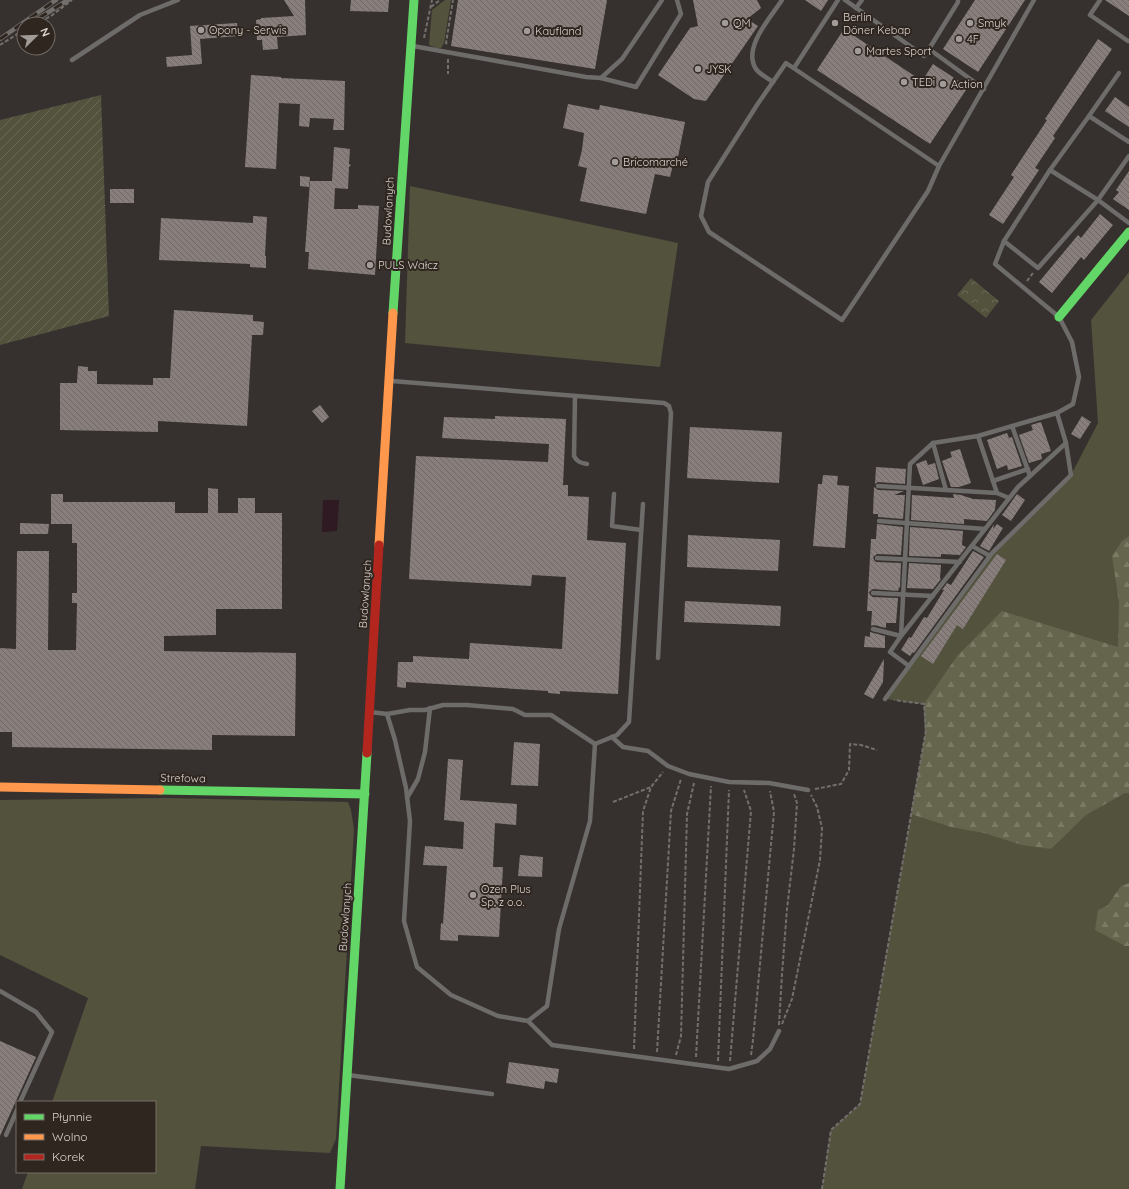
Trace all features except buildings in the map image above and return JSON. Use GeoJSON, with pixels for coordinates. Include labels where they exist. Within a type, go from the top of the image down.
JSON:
{"type":"FeatureCollection","features":[{"type":"Feature","properties":{"kind":"street","name":"Budowlanych"},"geometry":{"type":"LineString","coordinates":[[340,1189],[414,0]]}},
{"type":"Feature","properties":{"kind":"street"},"geometry":{"type":"LineString","coordinates":[[1059,317],[1129,232]]}},
{"type":"Feature","properties":{"kind":"street","name":"Strefowa"},"geometry":{"type":"LineString","coordinates":[[0,788],[365,794]]}},
{"type":"Feature","properties":{"kind":"lane"},"geometry":{"type":"LineString","coordinates":[[72,60],[140,15],[178,0]]}},
{"type":"Feature","properties":{"kind":"lane"},"geometry":{"type":"LineString","coordinates":[[601,78],[622,59],[662,0]]}},
{"type":"Feature","properties":{"kind":"lane"},"geometry":{"type":"LineString","coordinates":[[411,45],[586,77],[601,78],[636,87],[681,14],[677,0]]}},
{"type":"Feature","properties":{"kind":"lane"},"geometry":{"type":"LineString","coordinates":[[773,82],[756,69],[751,58],[754,43],[782,0]]}},
{"type":"Feature","properties":{"kind":"lane"},"geometry":{"type":"LineString","coordinates":[[794,68],[838,0]]}},
{"type":"Feature","properties":{"kind":"lane"},"geometry":{"type":"LineString","coordinates":[[845,0],[924,56],[958,0]]}},
{"type":"Feature","properties":{"kind":"lane"},"geometry":{"type":"LineString","coordinates":[[856,8],[862,0]]}},
{"type":"Feature","properties":{"kind":"lane"},"geometry":{"type":"LineString","coordinates":[[940,166],[786,63],[757,105],[708,182],[701,216],[709,232],[842,320],[928,192],[940,166],[1034,0]]}},
{"type":"Feature","properties":{"kind":"lane"},"geometry":{"type":"LineString","coordinates":[[1100,0],[1090,15],[1128,41]]}},
{"type":"Feature","properties":{"kind":"lane"},"geometry":{"type":"LineString","coordinates":[[929,49],[984,89]]}},
{"type":"Feature","properties":{"kind":"lane"},"geometry":{"type":"LineString","coordinates":[[901,636],[910,464],[933,443],[978,436],[1057,413],[1073,404],[1079,376],[1072,342],[1059,317],[995,264],[1004,241],[1050,170],[1119,72]]}},
{"type":"Feature","properties":{"kind":"lane"},"geometry":{"type":"LineString","coordinates":[[1089,116],[1129,142]]}},
{"type":"Feature","properties":{"kind":"lane"},"geometry":{"type":"LineString","coordinates":[[1004,241],[1038,268],[1098,200],[1129,156]]}},
{"type":"Feature","properties":{"kind":"lane"},"geometry":{"type":"LineString","coordinates":[[1050,170],[1098,200],[1129,223]]}},
{"type":"Feature","properties":{"kind":"lane"},"geometry":{"type":"LineString","coordinates":[[390,380],[664,403],[669,406],[672,413],[658,658]]}},
{"type":"Feature","properties":{"kind":"lane"},"geometry":{"type":"LineString","coordinates":[[575,396],[574,456],[581,464],[587,464]]}},
{"type":"Feature","properties":{"kind":"lane"},"geometry":{"type":"LineString","coordinates":[[885,698],[990,556],[1071,475],[1066,443],[1057,413]]}},
{"type":"Feature","properties":{"kind":"lane"},"geometry":{"type":"LineString","coordinates":[[1012,426],[1030,476]]}},
{"type":"Feature","properties":{"kind":"lane"},"geometry":{"type":"LineString","coordinates":[[978,436],[996,493]]}},
{"type":"Feature","properties":{"kind":"lane"},"geometry":{"type":"LineString","coordinates":[[933,443],[946,490]]}},
{"type":"Feature","properties":{"kind":"lane"},"geometry":{"type":"LineString","coordinates":[[909,666],[890,652],[901,636],[1018,487],[1066,443]]}},
{"type":"Feature","properties":{"kind":"lane"},"geometry":{"type":"LineString","coordinates":[[993,482],[1028,469]]}},
{"type":"Feature","properties":{"kind":"lane"},"geometry":{"type":"LineString","coordinates":[[878,486],[996,493],[1009,498]]}},
{"type":"Feature","properties":{"kind":"lane"},"geometry":{"type":"LineString","coordinates":[[614,494],[612,526],[641,530]]}},
{"type":"Feature","properties":{"kind":"lane"},"geometry":{"type":"LineString","coordinates":[[595,744],[617,735],[629,722],[643,504]]}},
{"type":"Feature","properties":{"kind":"lane"},"geometry":{"type":"LineString","coordinates":[[879,521],[985,529]]}},
{"type":"Feature","properties":{"kind":"lane"},"geometry":{"type":"LineString","coordinates":[[972,546],[990,556]]}},
{"type":"Feature","properties":{"kind":"lane"},"geometry":{"type":"LineString","coordinates":[[876,558],[960,562]]}},
{"type":"Feature","properties":{"kind":"lane"},"geometry":{"type":"LineString","coordinates":[[873,593],[933,596]]}},
{"type":"Feature","properties":{"kind":"lane"},"geometry":{"type":"LineString","coordinates":[[873,629],[901,636]]}},
{"type":"Feature","properties":{"kind":"lane"},"geometry":{"type":"LineString","coordinates":[[370,712],[387,714],[410,710],[425,710],[443,705],[467,705],[513,710],[525,715],[551,715],[595,744]]}},
{"type":"Feature","properties":{"kind":"lane"},"geometry":{"type":"LineString","coordinates":[[407,798],[418,779],[425,752],[430,708]]}},
{"type":"Feature","properties":{"kind":"lane"},"geometry":{"type":"LineString","coordinates":[[387,714],[395,740],[407,798],[410,821],[404,921],[417,967],[451,995],[498,1016],[528,1021],[552,1045],[718,1068],[729,1069],[757,1060],[770,1049],[779,1031]]}},
{"type":"Feature","properties":{"kind":"lane"},"geometry":{"type":"LineString","coordinates":[[612,737],[623,747],[648,752],[668,766],[695,776],[729,782],[769,783],[808,790]]}},
{"type":"Feature","properties":{"kind":"lane"},"geometry":{"type":"LineString","coordinates":[[528,1021],[547,1006],[559,929],[590,821],[595,744]]}},
{"type":"Feature","properties":{"kind":"lane"},"geometry":{"type":"LineString","coordinates":[[0,991],[36,1012],[52,1032],[20,1101]]}},
{"type":"Feature","properties":{"kind":"lane"},"geometry":{"type":"LineString","coordinates":[[348,1075],[492,1094]]}},
{"type":"Feature","properties":{"kind":"lane"},"geometry":{"type":"LineString","coordinates":[[6,1134],[16,1112]]}},
{"type":"Feature","properties":{"kind":"path"},"geometry":{"type":"LineString","coordinates":[[51,16],[72,0]]}},
{"type":"Feature","properties":{"kind":"path"},"geometry":{"type":"LineString","coordinates":[[430,7],[440,0]]}},
{"type":"Feature","properties":{"kind":"path"},"geometry":{"type":"LineString","coordinates":[[446,43],[453,0]]}},
{"type":"Feature","properties":{"kind":"path"},"geometry":{"type":"LineString","coordinates":[[0,45],[16,35]]}},
{"type":"Feature","properties":{"kind":"path"},"geometry":{"type":"LineString","coordinates":[[448,74],[449,52]]}},
{"type":"Feature","properties":{"kind":"path"},"geometry":{"type":"LineString","coordinates":[[1022,287],[1038,268]]}},
{"type":"Feature","properties":{"kind":"path"},"geometry":{"type":"LineString","coordinates":[[822,1189],[831,1130],[860,1104],[926,730],[924,704],[885,698]]}},
{"type":"Feature","properties":{"kind":"path"},"geometry":{"type":"LineString","coordinates":[[779,1031],[792,999],[820,860],[822,828],[817,807],[808,790],[841,784],[849,770],[850,744],[861,745],[877,750]]}},
{"type":"Feature","properties":{"kind":"path"},"geometry":{"type":"LineString","coordinates":[[634,1056],[643,811],[651,787],[668,766]]}},
{"type":"Feature","properties":{"kind":"path"},"geometry":{"type":"LineString","coordinates":[[656,1059],[671,811],[683,772]]}},
{"type":"Feature","properties":{"kind":"path"},"geometry":{"type":"LineString","coordinates":[[675,1062],[681,1036],[687,814],[695,776]]}},
{"type":"Feature","properties":{"kind":"path"},"geometry":{"type":"LineString","coordinates":[[695,1064],[712,779]]}},
{"type":"Feature","properties":{"kind":"path"},"geometry":{"type":"LineString","coordinates":[[718,1068],[729,782]]}},
{"type":"Feature","properties":{"kind":"path"},"geometry":{"type":"LineString","coordinates":[[729,1069],[751,811],[742,783]]}},
{"type":"Feature","properties":{"kind":"path"},"geometry":{"type":"LineString","coordinates":[[749,1063],[754,1032],[774,812],[769,783]]}},
{"type":"Feature","properties":{"kind":"path"},"geometry":{"type":"LineString","coordinates":[[613,802],[651,787]]}},
{"type":"Feature","properties":{"kind":"path"},"geometry":{"type":"LineString","coordinates":[[779,1031],[782,966],[794,849],[796,803],[792,787]]}},
{"type":"Feature","properties":{"kind":"green space"},"geometry":{"type":"Polygon","coordinates":[[[445,0],[451,0],[444,43],[441,48],[436,48],[429,45],[432,10],[445,0]]]}},
{"type":"Feature","properties":{"kind":"green space"},"geometry":{"type":"Polygon","coordinates":[[[101,95],[109,316],[0,345],[0,120],[101,95]]]}},
{"type":"Feature","properties":{"kind":"green space"},"geometry":{"type":"Polygon","coordinates":[[[410,186],[678,243],[660,367],[405,343],[410,186]]]}},
{"type":"Feature","properties":{"kind":"green space"},"geometry":{"type":"Polygon","coordinates":[[[1129,272],[1129,1189],[822,1189],[831,1130],[860,1104],[925,735],[924,704],[885,699],[990,556],[1071,475],[1098,423],[1091,320],[1129,272]]]}},
{"type":"Feature","properties":{"kind":"green space"},"geometry":{"type":"Polygon","coordinates":[[[971,278],[999,301],[986,318],[957,295],[971,278]]]}},
{"type":"Feature","properties":{"kind":"green space"},"geometry":{"type":"Polygon","coordinates":[[[1129,536],[1129,793],[1125,793],[1086,815],[1051,849],[1022,845],[984,833],[951,827],[911,814],[925,735],[924,704],[957,656],[1002,611],[1118,647],[1119,603],[1112,556],[1122,541],[1129,536]]]}},
{"type":"Feature","properties":{"kind":"green space"},"geometry":{"type":"Polygon","coordinates":[[[166,798],[348,802],[354,829],[336,1139],[330,1153],[201,1146],[195,1189],[22,1189],[28,1173],[156,1173],[156,1101],[52,1101],[88,998],[0,955],[0,800],[166,798]]]}},
{"type":"Feature","properties":{"kind":"green space"},"geometry":{"type":"Polygon","coordinates":[[[1129,883],[1129,946],[1125,946],[1095,930],[1098,910],[1107,906],[1121,886],[1129,883]]]}},
{"type":"Feature","properties":{"kind":"shaded area"},"geometry":{"type":"Polygon","coordinates":[[[323,500],[339,500],[337,531],[322,532],[323,500]]]}},
{"type":"Feature","properties":{"kind":"railway"},"geometry":{"type":"LineString","coordinates":[[0,39],[56,0]]}},
{"type":"Feature","properties":{"kind":"railway"},"geometry":{"type":"LineString","coordinates":[[42,16],[68,0]]}},
{"type":"Feature","properties":{"kind":"traffic: fast"},"geometry":{"type":"LineString","coordinates":[[393,313],[414,0]]}},
{"type":"Feature","properties":{"kind":"traffic: fast"},"geometry":{"type":"LineString","coordinates":[[1059,317],[1129,232]]}},
{"type":"Feature","properties":{"kind":"traffic: fast"},"geometry":{"type":"LineString","coordinates":[[340,1189],[367,753]]}},
{"type":"Feature","properties":{"kind":"traffic: fast"},"geometry":{"type":"LineString","coordinates":[[160,790],[365,794]]}},
{"type":"Feature","properties":{"kind":"traffic: slow"},"geometry":{"type":"LineString","coordinates":[[379,545],[393,313]]}},
{"type":"Feature","properties":{"kind":"traffic: slow"},"geometry":{"type":"LineString","coordinates":[[0,787],[160,790]]}},
{"type":"Feature","properties":{"kind":"traffic: jam"},"geometry":{"type":"LineString","coordinates":[[367,753],[379,545]]}},
{"type":"Feature","properties":{"kind":"place","name":"QM"},"geometry":{"type":"Point","coordinates":[725,23]}},
{"type":"Feature","properties":{"kind":"place","name":"Berlin Döner Kebap"},"geometry":{"type":"Point","coordinates":[835,23]}},
{"type":"Feature","properties":{"kind":"place","name":"Smyk"},"geometry":{"type":"Point","coordinates":[970,23]}},
{"type":"Feature","properties":{"kind":"place","name":"Opony - Serwis"},"geometry":{"type":"Point","coordinates":[201,30]}},
{"type":"Feature","properties":{"kind":"place","name":"Kaufland"},"geometry":{"type":"Point","coordinates":[527,31]}},
{"type":"Feature","properties":{"kind":"place","name":"4F"},"geometry":{"type":"Point","coordinates":[959,39]}},
{"type":"Feature","properties":{"kind":"place","name":"Martes Sport"},"geometry":{"type":"Point","coordinates":[858,51]}},
{"type":"Feature","properties":{"kind":"place","name":"JYSK"},"geometry":{"type":"Point","coordinates":[698,69]}},
{"type":"Feature","properties":{"kind":"place","name":"TEDi"},"geometry":{"type":"Point","coordinates":[904,82]}},
{"type":"Feature","properties":{"kind":"place","name":"Action"},"geometry":{"type":"Point","coordinates":[943,84]}},
{"type":"Feature","properties":{"kind":"place","name":"Bricomarché"},"geometry":{"type":"Point","coordinates":[615,162]}},
{"type":"Feature","properties":{"kind":"place","name":"PULS Wałcz"},"geometry":{"type":"Point","coordinates":[370,265]}},
{"type":"Feature","properties":{"kind":"place","name":"Ozen Plus Sp. z o.o."},"geometry":{"type":"Point","coordinates":[473,895]}}]}
